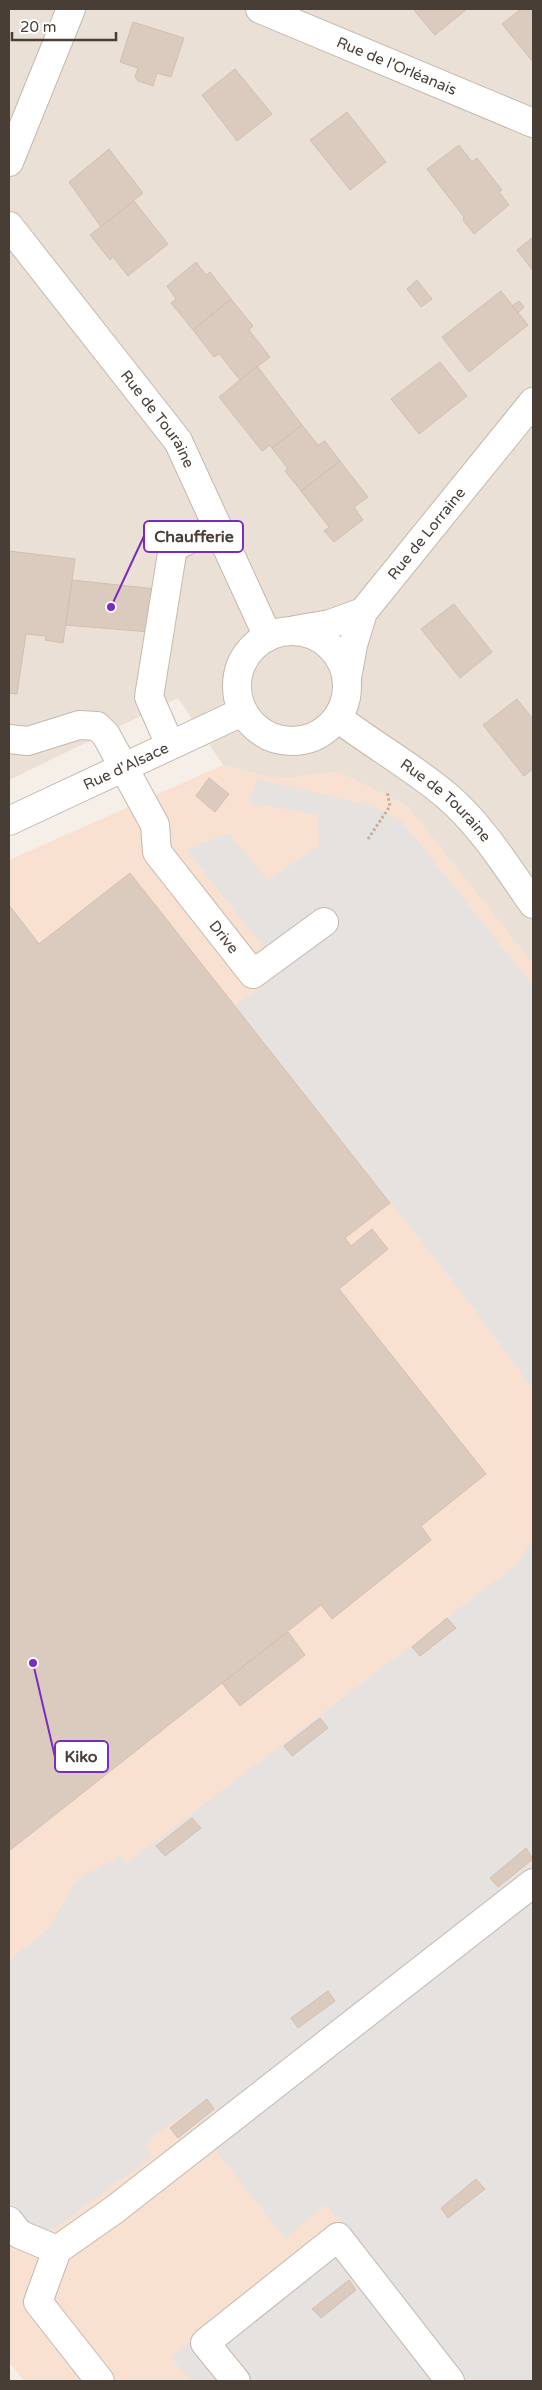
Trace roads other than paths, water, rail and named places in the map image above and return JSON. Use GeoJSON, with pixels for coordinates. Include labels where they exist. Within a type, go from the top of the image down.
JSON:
{"type":"FeatureCollection","features":[{"type":"Feature","properties":{"kind":"street"},"geometry":{"type":"LineString","coordinates":[[9,162],[71,9]]}},
{"type":"Feature","properties":{"kind":"street","name":"Rue de l'Orléanais"},"geometry":{"type":"LineString","coordinates":[[260,9],[533,123]]}},
{"type":"Feature","properties":{"kind":"street","name":"Rue de Touraine"},"geometry":{"type":"LineString","coordinates":[[9,226],[178,441],[268,637]]}},
{"type":"Feature","properties":{"kind":"street","name":"Rue de Lorraine"},"geometry":{"type":"LineString","coordinates":[[347,678],[353,645],[363,612],[533,402]]}},
{"type":"Feature","properties":{"kind":"street"},"geometry":{"type":"LineString","coordinates":[[170,745],[149,696],[173,547],[217,527]]}},
{"type":"Feature","properties":{"kind":"street"},"geometry":{"type":"LineString","coordinates":[[295,630],[314,635],[330,645],[341,660],[347,678],[346,697],[338,718],[327,729],[312,738],[294,742],[277,740],[261,733],[247,721],[242,712],[236,688],[238,670],[246,654],[260,641],[277,632],[330,624],[363,612]]}},
{"type":"Feature","properties":{"kind":"street","name":"Rue d'Alsace"},"geometry":{"type":"LineString","coordinates":[[9,821],[242,712]]}},
{"type":"Feature","properties":{"kind":"street","name":"Rue de Touraine"},"geometry":{"type":"LineString","coordinates":[[338,718],[394,756],[447,796],[491,844],[533,904]]}},
{"type":"Feature","properties":{"kind":"street"},"geometry":{"type":"LineString","coordinates":[[9,739],[28,741],[79,725],[97,726],[106,736],[122,768]]}},
{"type":"Feature","properties":{"kind":"street","name":"Drive"},"geometry":{"type":"LineString","coordinates":[[122,768],[155,826],[157,852],[253,974],[324,922]]}},
{"type":"Feature","properties":{"kind":"street"},"geometry":{"type":"LineString","coordinates":[[100,2381],[38,2302],[57,2250],[114,2210],[533,1883]]}},
{"type":"Feature","properties":{"kind":"street"},"geometry":{"type":"LineString","coordinates":[[12,2234],[57,2250]]}},
{"type":"Feature","properties":{"kind":"street"},"geometry":{"type":"LineString","coordinates":[[236,2381],[205,2343],[338,2237],[450,2381]]}},
{"type":"Feature","properties":{"kind":"place","name":"Chaufferie"},"geometry":{"type":"Point","coordinates":[111,607]}},
{"type":"Feature","properties":{"kind":"place","name":"Kiko"},"geometry":{"type":"Point","coordinates":[33,1663]}}]}
